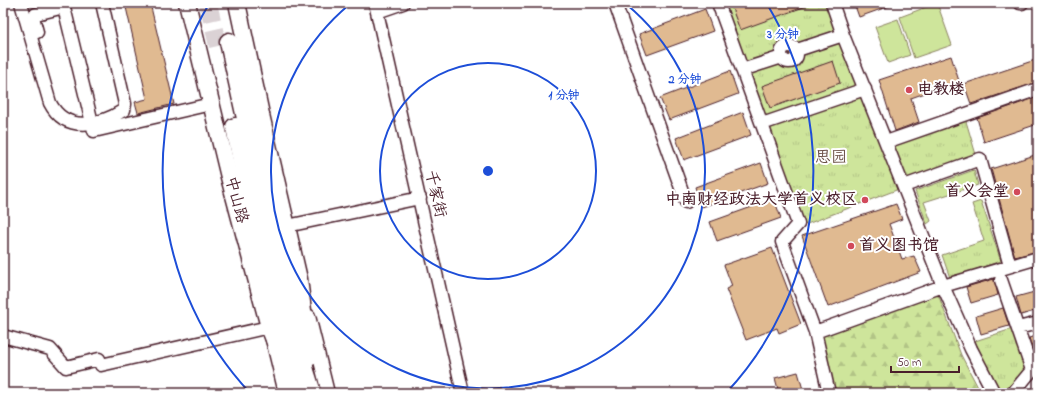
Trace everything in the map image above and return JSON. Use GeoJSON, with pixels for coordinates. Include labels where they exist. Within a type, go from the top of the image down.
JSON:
{"type":"FeatureCollection","features":[{"type":"Feature","properties":{"kind":"highway","name":"中山路"},"geometry":{"type":"LineString","coordinates":[[296,393],[263,262],[224,44],[270,224],[305,372],[313,393]]}},
{"type":"Feature","properties":{"kind":"main road","name":"中山路"},"geometry":{"type":"LineString","coordinates":[[187,3],[229,177],[269,327],[296,393]]}},
{"type":"Feature","properties":{"kind":"main road","name":"中山路"},"geometry":{"type":"LineString","coordinates":[[237,3],[299,279],[313,393]]}},
{"type":"Feature","properties":{"kind":"street"},"geometry":{"type":"LineString","coordinates":[[21,3],[53,109],[64,120],[70,123],[84,124],[117,105],[95,3]]}},
{"type":"Feature","properties":{"kind":"street"},"geometry":{"type":"LineString","coordinates":[[102,3],[125,104],[124,110],[105,120],[91,119],[78,118],[65,112],[60,105],[34,22],[34,17],[36,14],[63,5],[91,119],[94,131],[212,104]]}},
{"type":"Feature","properties":{"kind":"street"},"geometry":{"type":"LineString","coordinates":[[376,7],[403,3]]}},
{"type":"Feature","properties":{"kind":"street"},"geometry":{"type":"LineString","coordinates":[[615,3],[686,202]]}},
{"type":"Feature","properties":{"kind":"street"},"geometry":{"type":"LineString","coordinates":[[718,3],[798,224],[782,242],[815,332],[829,393]]}},
{"type":"Feature","properties":{"kind":"street"},"geometry":{"type":"LineString","coordinates":[[832,3],[843,35],[943,286],[971,349],[994,393]]}},
{"type":"Feature","properties":{"kind":"street","name":"千家街"},"geometry":{"type":"LineString","coordinates":[[376,7],[463,393]]}},
{"type":"Feature","properties":{"kind":"street"},"geometry":{"type":"LineString","coordinates":[[742,70],[782,57],[782,51],[786,47],[793,47],[796,50],[843,35]]}},
{"type":"Feature","properties":{"kind":"street"},"geometry":{"type":"LineString","coordinates":[[762,124],[865,89]]}},
{"type":"Feature","properties":{"kind":"street"},"geometry":{"type":"LineString","coordinates":[[886,142],[1038,90]]}},
{"type":"Feature","properties":{"kind":"street"},"geometry":{"type":"LineString","coordinates":[[904,186],[980,159],[1010,266]]}},
{"type":"Feature","properties":{"kind":"street"},"geometry":{"type":"LineString","coordinates":[[287,226],[420,198]]}},
{"type":"Feature","properties":{"kind":"street"},"geometry":{"type":"LineString","coordinates":[[815,332],[943,286],[1038,258]]}},
{"type":"Feature","properties":{"kind":"street"},"geometry":{"type":"LineString","coordinates":[[299,279],[314,333],[328,393]]}},
{"type":"Feature","properties":{"kind":"street"},"geometry":{"type":"LineString","coordinates":[[1001,280],[1018,328],[1035,369],[1013,393]]}},
{"type":"Feature","properties":{"kind":"street"},"geometry":{"type":"LineString","coordinates":[[1018,328],[1038,323]]}},
{"type":"Feature","properties":{"kind":"street"},"geometry":{"type":"LineString","coordinates":[[3,336],[50,349],[66,367],[98,358],[101,365],[269,327],[285,393]]}},
{"type":"Feature","properties":{"kind":"green space","name":"思园"},"geometry":{"type":"Polygon","coordinates":[[[718,3],[828,3],[899,189],[799,227],[718,3]]]}},
{"type":"Feature","properties":{"kind":"green space"},"geometry":{"type":"Polygon","coordinates":[[[937,3],[952,45],[914,58],[900,17],[937,3]]]}},
{"type":"Feature","properties":{"kind":"green space"},"geometry":{"type":"Polygon","coordinates":[[[898,19],[910,55],[888,63],[875,27],[898,19]]]}},
{"type":"Feature","properties":{"kind":"green space"},"geometry":{"type":"Polygon","coordinates":[[[965,118],[977,158],[906,183],[891,143],[965,118]]]}},
{"type":"Feature","properties":{"kind":"green space"},"geometry":{"type":"Polygon","coordinates":[[[974,170],[978,185],[924,202],[931,221],[927,224],[915,191],[974,170]]]}},
{"type":"Feature","properties":{"kind":"green space"},"geometry":{"type":"Polygon","coordinates":[[[981,201],[1001,261],[950,278],[942,255],[984,241],[972,204],[981,201]]]}},
{"type":"Feature","properties":{"kind":"green space"},"geometry":{"type":"Polygon","coordinates":[[[938,294],[961,355],[981,393],[833,393],[820,337],[938,294]]]}},
{"type":"Feature","properties":{"kind":"green space"},"geometry":{"type":"Polygon","coordinates":[[[1015,328],[1025,361],[1026,371],[1006,393],[998,393],[975,341],[1015,328]]]}},
{"type":"Feature","properties":{"kind":"building"},"geometry":{"type":"Polygon","coordinates":[[[125,3],[150,3],[174,104],[138,113],[135,102],[147,99],[125,3]]]}},
{"type":"Feature","properties":{"kind":"building"},"geometry":{"type":"Polygon","coordinates":[[[730,3],[812,3],[812,4],[740,30],[730,3]]]}},
{"type":"Feature","properties":{"kind":"building"},"geometry":{"type":"Polygon","coordinates":[[[854,3],[895,3],[895,4],[859,17],[854,3]]]}},
{"type":"Feature","properties":{"kind":"building"},"geometry":{"type":"Polygon","coordinates":[[[705,9],[713,31],[647,55],[639,34],[705,9]]]}},
{"type":"Feature","properties":{"kind":"building","name":"电教楼"},"geometry":{"type":"Polygon","coordinates":[[[951,56],[959,81],[911,98],[919,122],[895,131],[879,80],[951,56]]]}},
{"type":"Feature","properties":{"kind":"building"},"geometry":{"type":"Polygon","coordinates":[[[1038,59],[1038,82],[971,104],[964,84],[1038,59]]]}},
{"type":"Feature","properties":{"kind":"building"},"geometry":{"type":"Polygon","coordinates":[[[833,61],[840,83],[770,108],[762,86],[833,61]]]}},
{"type":"Feature","properties":{"kind":"building"},"geometry":{"type":"Polygon","coordinates":[[[730,71],[738,94],[669,120],[660,98],[730,71]]]}},
{"type":"Feature","properties":{"kind":"building"},"geometry":{"type":"Polygon","coordinates":[[[1038,97],[1038,124],[984,142],[977,118],[1038,97]]]}},
{"type":"Feature","properties":{"kind":"building"},"geometry":{"type":"Polygon","coordinates":[[[743,112],[751,135],[684,160],[676,138],[743,112]]]}},
{"type":"Feature","properties":{"kind":"building","name":"首义会堂"},"geometry":{"type":"Polygon","coordinates":[[[1038,154],[1038,251],[1015,257],[991,169],[1038,154]]]}},
{"type":"Feature","properties":{"kind":"building"},"geometry":{"type":"Polygon","coordinates":[[[761,163],[768,183],[702,207],[695,187],[761,163]]]}},
{"type":"Feature","properties":{"kind":"building"},"geometry":{"type":"Polygon","coordinates":[[[774,199],[781,218],[717,241],[710,222],[774,199]]]}},
{"type":"Feature","properties":{"kind":"building","name":"首义图书馆"},"geometry":{"type":"Polygon","coordinates":[[[896,204],[902,219],[889,224],[902,259],[914,256],[921,272],[828,307],[802,236],[896,204]]]}},
{"type":"Feature","properties":{"kind":"building"},"geometry":{"type":"Polygon","coordinates":[[[772,248],[801,324],[779,333],[777,328],[746,340],[726,289],[732,286],[724,265],[772,248]]]}},
{"type":"Feature","properties":{"kind":"building"},"geometry":{"type":"Polygon","coordinates":[[[994,279],[998,295],[971,303],[966,287],[994,279]]]}},
{"type":"Feature","properties":{"kind":"building"},"geometry":{"type":"Polygon","coordinates":[[[1038,291],[1038,310],[1021,315],[1016,297],[1038,291]]]}},
{"type":"Feature","properties":{"kind":"building"},"geometry":{"type":"Polygon","coordinates":[[[1003,308],[1009,326],[981,334],[976,316],[1003,308]]]}},
{"type":"Feature","properties":{"kind":"building"},"geometry":{"type":"Polygon","coordinates":[[[1038,335],[1038,364],[1029,338],[1038,335]]]}},
{"type":"Feature","properties":{"kind":"building"},"geometry":{"type":"Polygon","coordinates":[[[798,372],[804,393],[779,393],[775,378],[798,372]]]}},
{"type":"Feature","properties":{"kind":"tunnel"},"geometry":{"type":"LineString","coordinates":[[208,3],[218,46]]}},
{"type":"Feature","properties":{"kind":"place","name":"电教楼"},"geometry":{"type":"Point","coordinates":[909,90]}},
{"type":"Feature","properties":{"kind":"place","name":"首义会堂"},"geometry":{"type":"Point","coordinates":[1017,192]}},
{"type":"Feature","properties":{"kind":"place","name":"中南财经政法大学首义校区"},"geometry":{"type":"Point","coordinates":[865,200]}},
{"type":"Feature","properties":{"kind":"place","name":"首义图书馆"},"geometry":{"type":"Point","coordinates":[851,246]}}]}
